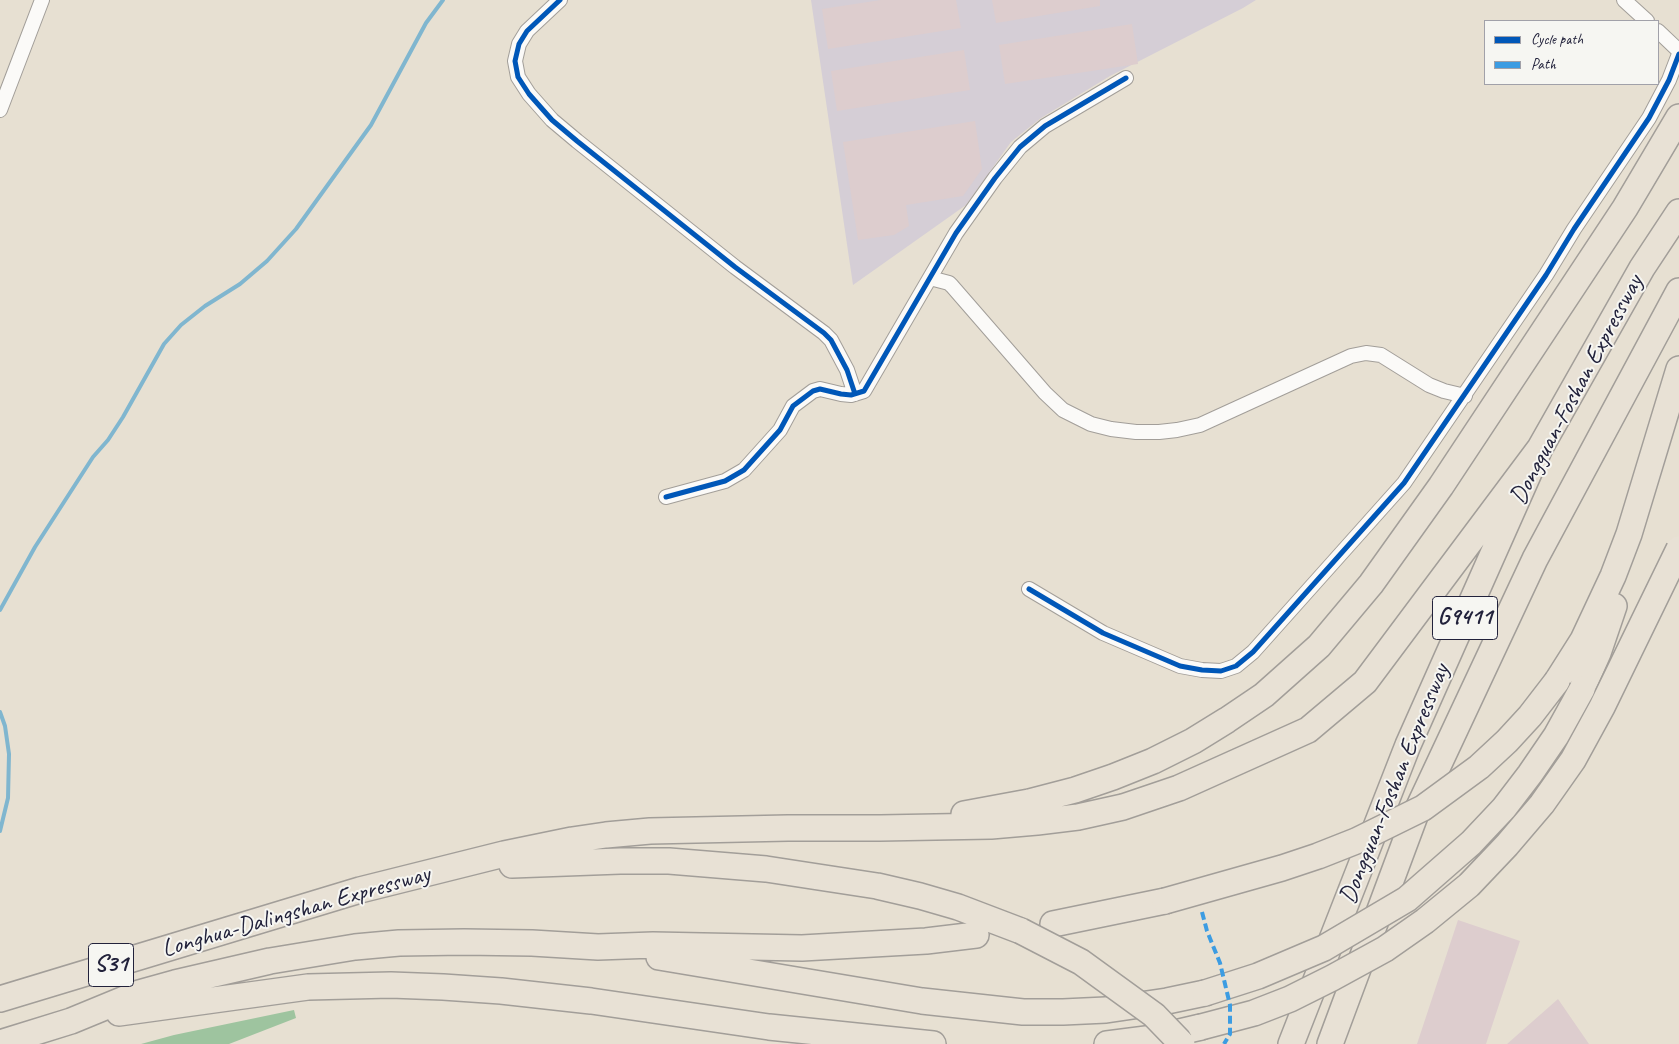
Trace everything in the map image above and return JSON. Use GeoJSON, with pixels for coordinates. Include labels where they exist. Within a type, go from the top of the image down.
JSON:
{"type":"FeatureCollection","features":[{"type":"Feature","properties":{"kind":"highway"},"geometry":{"type":"LineString","coordinates":[[880,828],[1029,802],[1114,777],[1193,741],[1228,720],[1290,674],[1319,646],[1399,547],[1625,208],[1679,117]]}},
{"type":"Feature","properties":{"kind":"highway","name":"Dongguan-Foshan Expressway"},"geometry":{"type":"LineString","coordinates":[[1291,1044],[1408,745],[1540,448],[1642,268],[1679,212]]}},
{"type":"Feature","properties":{"kind":"highway","name":"Dongguan-Foshan Expressway"},"geometry":{"type":"LineString","coordinates":[[1330,1044],[1416,813],[1535,559],[1679,291]]}},
{"type":"Feature","properties":{"kind":"highway"},"geometry":{"type":"LineString","coordinates":[[1053,924],[1165,901],[1273,871],[1318,856],[1380,830],[1423,808],[1472,773],[1507,741],[1530,716],[1557,681],[1583,640],[1609,584],[1629,534],[1679,369]]}},
{"type":"Feature","properties":{"kind":"highway"},"geometry":{"type":"LineString","coordinates":[[449,869],[538,847],[615,834],[650,831],[990,826],[1037,822],[1078,817],[1123,807],[1179,788],[1308,730],[1365,682],[1540,448]]}},
{"type":"Feature","properties":{"kind":"highway"},"geometry":{"type":"LineString","coordinates":[[598,947],[903,998],[1023,1012],[1106,1010],[1205,993],[1258,976],[1324,948],[1407,899],[1471,843],[1504,808],[1530,774],[1556,736],[1582,690],[1601,645],[1626,570],[1642,492]]}},
{"type":"Feature","properties":{"kind":"highway"},"geometry":{"type":"LineString","coordinates":[[1107,1044],[1154,1038],[1202,1027],[1254,1013],[1290,999],[1385,949],[1425,921],[1469,884],[1507,845],[1542,804],[1573,760],[1602,707],[1679,549]]}},
{"type":"Feature","properties":{"kind":"highway"},"geometry":{"type":"LineString","coordinates":[[449,869],[620,861],[705,863],[766,869],[877,886],[920,896],[966,910],[1021,931],[1081,962],[1154,1015],[1182,1044]]}},
{"type":"Feature","properties":{"kind":"highway","name":"Longhua-Dalingshan Expressway"},"geometry":{"type":"LineString","coordinates":[[0,999],[377,885],[449,869]]}},
{"type":"Feature","properties":{"kind":"highway"},"geometry":{"type":"LineString","coordinates":[[0,1043],[71,1021],[139,993],[270,961],[355,947],[399,944],[532,943],[598,947],[653,945],[802,948],[926,941],[976,935]]}},
{"type":"Feature","properties":{"kind":"highway"},"geometry":{"type":"LineString","coordinates":[[71,1021],[145,1008],[308,987],[391,985],[501,991],[654,1009],[769,1027],[933,1044]]}},
{"type":"Feature","properties":{"kind":"highway"},"geometry":{"type":"LineString","coordinates":[[769,1027],[817,1044]]}},
{"type":"Feature","properties":{"kind":"street"},"geometry":{"type":"LineString","coordinates":[[0,110],[42,0]]}},
{"type":"Feature","properties":{"kind":"street"},"geometry":{"type":"LineString","coordinates":[[560,0],[533,25],[519,44],[515,61],[518,77],[529,94],[552,120],[735,267],[824,333],[831,340],[848,370],[856,394]]}},
{"type":"Feature","properties":{"kind":"street"},"geometry":{"type":"LineString","coordinates":[[1624,0],[1646,20]]}},
{"type":"Feature","properties":{"kind":"street"},"geometry":{"type":"LineString","coordinates":[[1029,588],[1102,633],[1180,666],[1221,671],[1236,666],[1253,652],[1404,483],[1465,396],[1649,118],[1679,53],[1659,32]]}},
{"type":"Feature","properties":{"kind":"street"},"geometry":{"type":"LineString","coordinates":[[666,497],[735,477],[772,440],[784,424],[793,406],[813,391],[820,390],[841,394],[856,394],[864,391],[956,233],[995,178],[1020,147],[1045,126],[1126,78]]}},
{"type":"Feature","properties":{"kind":"street"},"geometry":{"type":"LineString","coordinates":[[930,278],[949,283],[1045,393],[1063,410],[1090,424],[1110,429],[1159,432],[1200,425],[1351,356],[1366,353],[1381,355],[1429,385],[1465,396]]}},
{"type":"Feature","properties":{"kind":"shaded area"},"geometry":{"type":"Polygon","coordinates":[[[811,0],[1256,0],[1110,76],[1041,118],[1011,142],[966,205],[853,285],[811,0]]]}},
{"type":"Feature","properties":{"kind":"green space"},"geometry":{"type":"Polygon","coordinates":[[[294,1010],[296,1018],[229,1044],[141,1044],[174,1035],[294,1010]]]}},
{"type":"Feature","properties":{"kind":"building"},"geometry":{"type":"Polygon","coordinates":[[[881,0],[956,0],[961,28],[828,49],[822,9],[881,0]]]}},
{"type":"Feature","properties":{"kind":"building"},"geometry":{"type":"Polygon","coordinates":[[[992,0],[1100,0],[1100,6],[996,23],[992,0]]]}},
{"type":"Feature","properties":{"kind":"building"},"geometry":{"type":"Polygon","coordinates":[[[1132,24],[1138,64],[1005,84],[999,45],[1132,24]]]}},
{"type":"Feature","properties":{"kind":"building"},"geometry":{"type":"Polygon","coordinates":[[[964,50],[970,90],[837,111],[831,71],[964,50]]]}},
{"type":"Feature","properties":{"kind":"building"},"geometry":{"type":"Polygon","coordinates":[[[975,121],[982,169],[963,196],[906,205],[909,226],[894,235],[858,240],[843,142],[975,121]]]}},
{"type":"Feature","properties":{"kind":"building"},"geometry":{"type":"Polygon","coordinates":[[[1458,920],[1520,941],[1486,1044],[1417,1044],[1458,920]]]}},
{"type":"Feature","properties":{"kind":"building"},"geometry":{"type":"Polygon","coordinates":[[[1558,999],[1589,1044],[1507,1044],[1558,999]]]}},
{"type":"Feature","properties":{"kind":"waterway"},"geometry":{"type":"LineString","coordinates":[[0,610],[35,547],[93,457],[108,440],[123,417],[164,344],[181,325],[205,306],[240,284],[267,261],[296,229],[371,125],[426,23],[443,0]]}},
{"type":"Feature","properties":{"kind":"waterway"},"geometry":{"type":"LineString","coordinates":[[0,712],[5,726],[9,754],[8,798],[0,831]]}},
{"type":"Feature","properties":{"kind":"marked path"},"geometry":{"type":"LineString","coordinates":[[1202,912],[1207,931],[1220,963],[1230,1005],[1230,1034],[1224,1044]]}},
{"type":"Feature","properties":{"kind":"cycle path"},"geometry":{"type":"LineString","coordinates":[[560,0],[527,31],[519,44],[515,61],[518,77],[529,94],[552,120],[577,141],[735,267],[824,333],[831,340],[847,370],[855,394]]}},
{"type":"Feature","properties":{"kind":"cycle path"},"geometry":{"type":"LineString","coordinates":[[1029,589],[1103,633],[1180,666],[1221,671],[1236,666],[1253,652],[1404,483],[1546,275],[1574,229],[1649,118],[1669,80],[1679,54]]}},
{"type":"Feature","properties":{"kind":"cycle path"},"geometry":{"type":"LineString","coordinates":[[666,497],[725,481],[744,470],[780,430],[793,406],[813,391],[820,389],[851,395],[864,391],[956,233],[995,178],[1020,147],[1045,126],[1126,78]]}}]}
